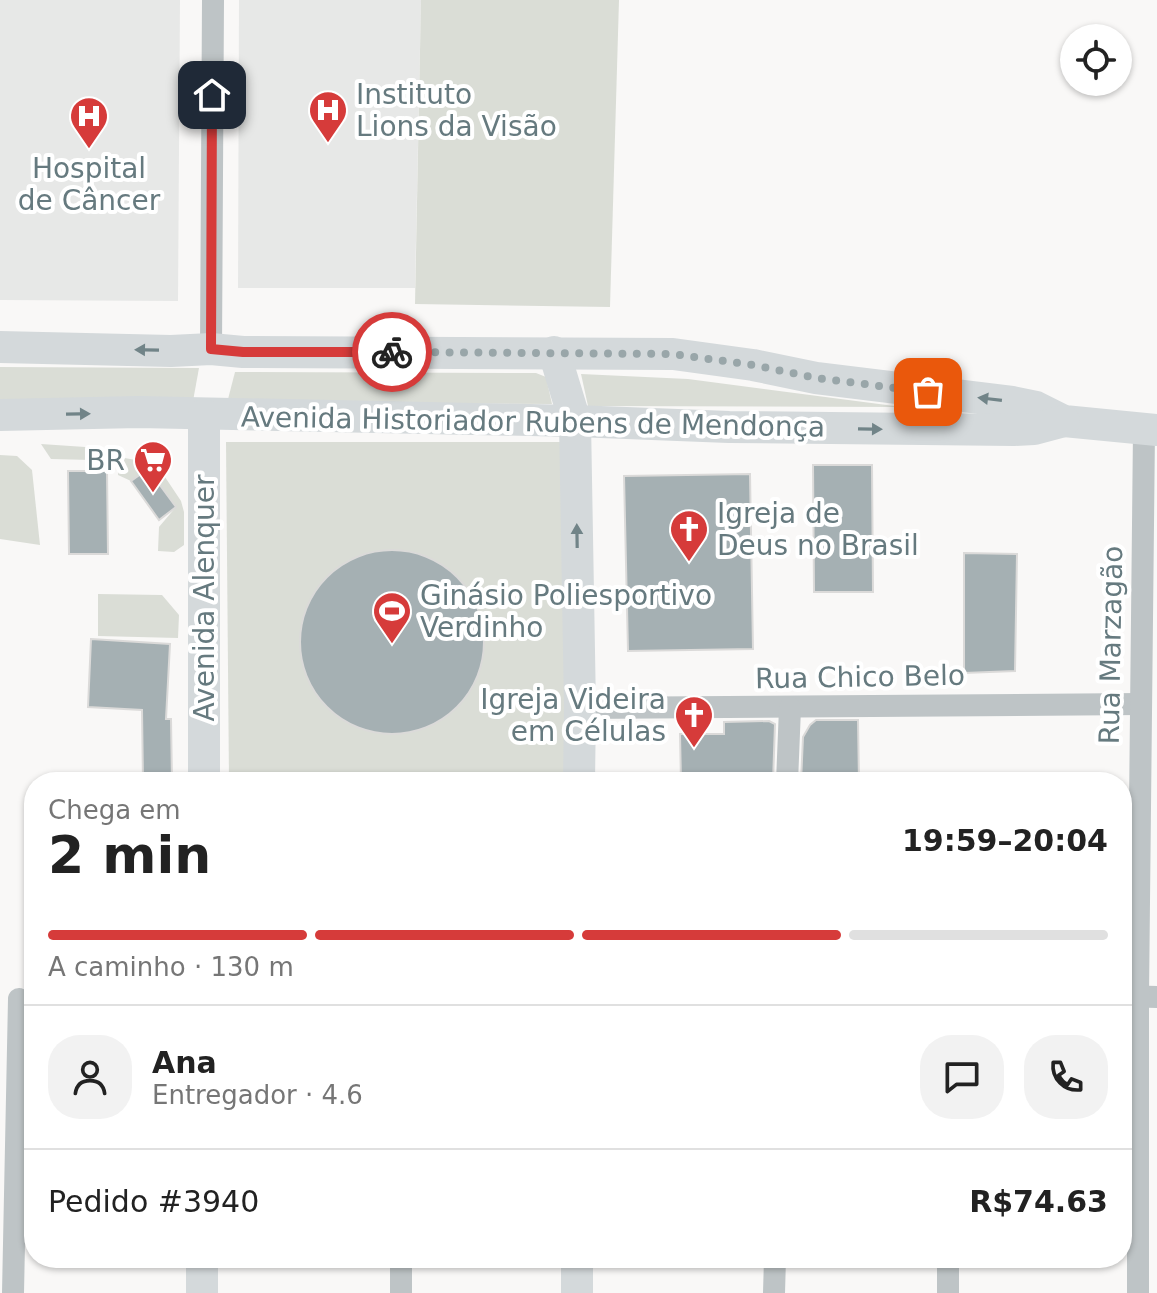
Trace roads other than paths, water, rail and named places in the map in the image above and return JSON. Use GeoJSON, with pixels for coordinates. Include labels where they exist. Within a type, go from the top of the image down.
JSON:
{"type":"FeatureCollection","features":[{"type":"Feature","properties":{"kind":"main road","name":"Avenida Historiador Rubens de Mendonça"},"geometry":{"type":"LineString","coordinates":[[0,347],[243,352],[673,354],[816,378],[1012,402],[1036,407],[1064,421],[1150,430]]}},
{"type":"Feature","properties":{"kind":"main road"},"geometry":{"type":"LineString","coordinates":[[554,352],[575,421],[579,772]]}},
{"type":"Feature","properties":{"kind":"main road"},"geometry":{"type":"LineString","coordinates":[[791,428],[812,397],[816,378]]}},
{"type":"Feature","properties":{"kind":"main road","name":"Avenida Historiador Rubens de Mendonça"},"geometry":{"type":"LineString","coordinates":[[0,415],[139,412],[791,428],[1014,430],[1034,429],[1064,421]]}},
{"type":"Feature","properties":{"kind":"main road","name":"Avenida Alenquer"},"geometry":{"type":"LineString","coordinates":[[204,415],[204,772]]}},
{"type":"Feature","properties":{"kind":"main road"},"geometry":{"type":"LineString","coordinates":[[202,1268],[202,1293]]}},
{"type":"Feature","properties":{"kind":"main road"},"geometry":{"type":"LineString","coordinates":[[577,1268],[577,1293]]}},
{"type":"Feature","properties":{"kind":"street"},"geometry":{"type":"LineString","coordinates":[[211,349],[213,0]]}},
{"type":"Feature","properties":{"kind":"street","name":"Rua Marzagão"},"geometry":{"type":"LineString","coordinates":[[1138,1293],[1141,704],[1150,430]]}},
{"type":"Feature","properties":{"kind":"street","name":"Rua Chico Belo"},"geometry":{"type":"LineString","coordinates":[[580,708],[1141,704]]}},
{"type":"Feature","properties":{"kind":"street"},"geometry":{"type":"LineString","coordinates":[[787,772],[790,708]]}},
{"type":"Feature","properties":{"kind":"street"},"geometry":{"type":"LineString","coordinates":[[13,1293],[18,999]]}},
{"type":"Feature","properties":{"kind":"street"},"geometry":{"type":"LineString","coordinates":[[401,1268],[401,1293]]}},
{"type":"Feature","properties":{"kind":"street"},"geometry":{"type":"LineString","coordinates":[[774,1293],[775,1268]]}},
{"type":"Feature","properties":{"kind":"street"},"geometry":{"type":"LineString","coordinates":[[948,1268],[948,1293]]}},
{"type":"Feature","properties":{"kind":"place","name":"Instituto Lions da Visão"},"geometry":{"type":"Point","coordinates":[328,144]}},
{"type":"Feature","properties":{"kind":"place","name":"Hospital de Câncer"},"geometry":{"type":"Point","coordinates":[89,150]}},
{"type":"Feature","properties":{"kind":"place","name":"BR"},"geometry":{"type":"Point","coordinates":[153,494]}},
{"type":"Feature","properties":{"kind":"place","name":"Igreja de Deus no Brasil"},"geometry":{"type":"Point","coordinates":[689,563]}},
{"type":"Feature","properties":{"kind":"place","name":"Ginásio Poliesportivo Verdinho"},"geometry":{"type":"Point","coordinates":[392,645]}},
{"type":"Feature","properties":{"kind":"place","name":"Igreja Videira em Células"},"geometry":{"type":"Point","coordinates":[694,749]}}]}
